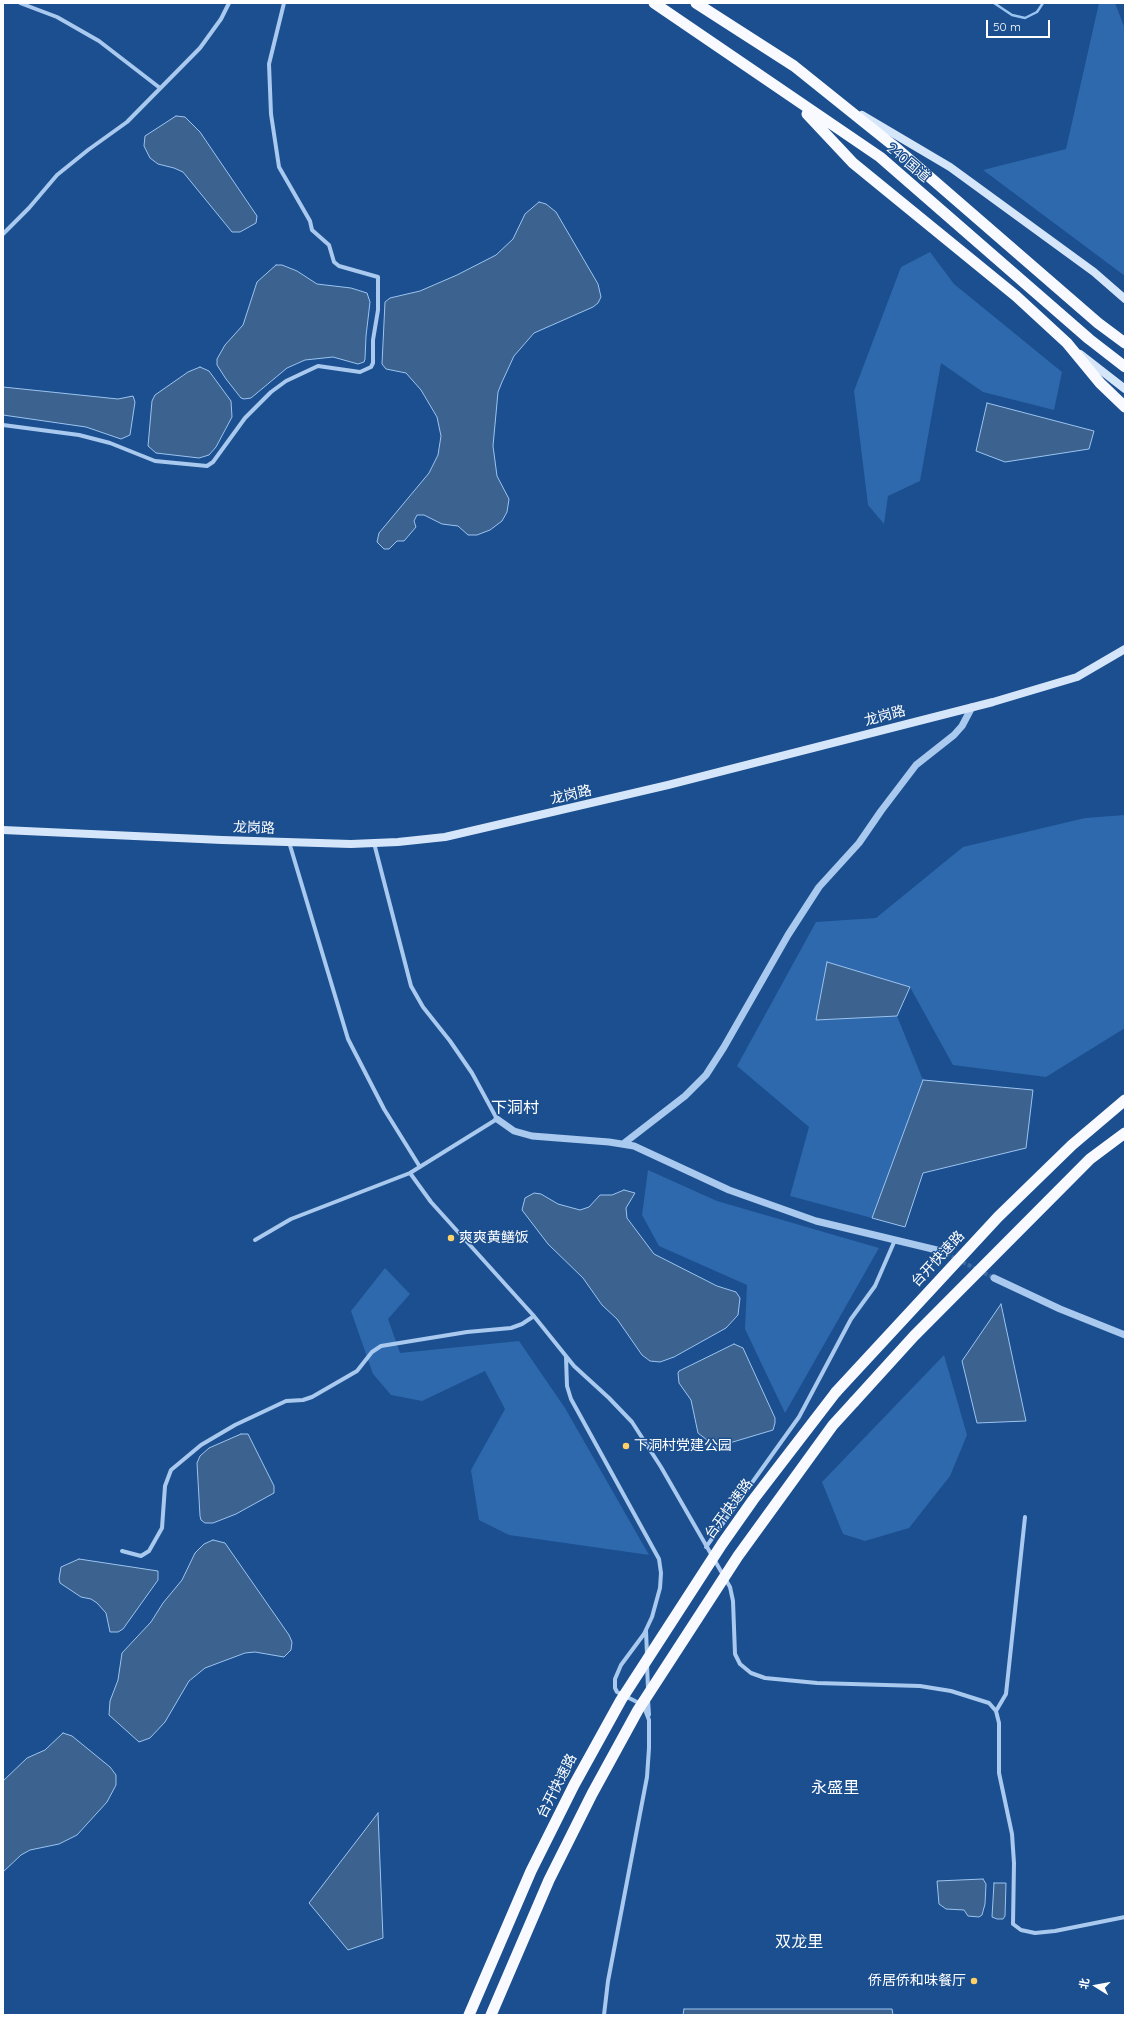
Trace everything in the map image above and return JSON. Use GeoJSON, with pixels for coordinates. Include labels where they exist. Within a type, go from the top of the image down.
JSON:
{"type":"FeatureCollection","features":[{"type":"Feature","properties":{"kind":"highway","name":"240国道"},"geometry":{"type":"LineString","coordinates":[[654,3],[880,157],[1122,365]]}},
{"type":"Feature","properties":{"kind":"highway","name":"240国道"},"geometry":{"type":"LineString","coordinates":[[696,3],[794,66],[895,147],[1098,323],[1125,343]]}},
{"type":"Feature","properties":{"kind":"highway"},"geometry":{"type":"LineString","coordinates":[[792,98],[853,163],[1016,296],[1067,343],[1100,383],[1122,405]]}},
{"type":"Feature","properties":{"kind":"highway","name":"台开快速路"},"geometry":{"type":"LineString","coordinates":[[469,2015],[531,1871],[574,1785],[621,1700],[722,1544],[753,1500],[836,1392],[998,1217],[1072,1145],[1125,1100]]}},
{"type":"Feature","properties":{"kind":"highway"},"geometry":{"type":"LineString","coordinates":[[491,2015],[549,1880],[589,1800],[638,1710],[742,1549],[833,1425],[914,1336],[1090,1160],[1125,1133]]}},
{"type":"Feature","properties":{"kind":"main road"},"geometry":{"type":"LineString","coordinates":[[838,101],[950,167],[1094,272],[1125,299]]}},
{"type":"Feature","properties":{"kind":"main road"},"geometry":{"type":"LineString","coordinates":[[1067,343],[1125,389]]}},
{"type":"Feature","properties":{"kind":"main road","name":"龙岗路"},"geometry":{"type":"LineString","coordinates":[[3,830],[289,842],[374,843],[420,840],[485,829],[668,785],[972,707],[1063,682],[1086,672],[1125,649]]}},
{"type":"Feature","properties":{"kind":"street"},"geometry":{"type":"LineString","coordinates":[[20,3],[57,17],[99,41],[160,88]]}},
{"type":"Feature","properties":{"kind":"street"},"geometry":{"type":"LineString","coordinates":[[3,234],[29,208],[57,176],[88,150],[127,122],[208,39],[229,3]]}},
{"type":"Feature","properties":{"kind":"street"},"geometry":{"type":"LineString","coordinates":[[3,425],[79,435],[110,443],[155,461],[207,466],[213,462],[245,418],[271,392],[286,381],[302,372],[318,366],[360,372],[371,367],[373,362],[373,340],[378,310],[378,277],[339,266],[334,262],[327,243],[312,230],[310,221],[279,167],[271,114],[269,64],[284,3]]}},
{"type":"Feature","properties":{"kind":"street"},"geometry":{"type":"LineString","coordinates":[[623,1144],[685,1096],[706,1075],[724,1047],[788,935],[819,887],[859,843],[913,768],[922,758],[954,735],[962,726],[972,707]]}},
{"type":"Feature","properties":{"kind":"street"},"geometry":{"type":"LineString","coordinates":[[289,842],[348,1039],[384,1109],[420,1167]]}},
{"type":"Feature","properties":{"kind":"street"},"geometry":{"type":"LineString","coordinates":[[374,843],[411,986],[423,1007],[450,1041],[472,1073],[497,1119],[514,1131],[532,1136],[623,1144],[648,1151],[691,1173],[756,1200],[816,1221],[941,1251]]}},
{"type":"Feature","properties":{"kind":"street"},"geometry":{"type":"LineString","coordinates":[[255,1240],[291,1219],[410,1173],[497,1119]]}},
{"type":"Feature","properties":{"kind":"street"},"geometry":{"type":"LineString","coordinates":[[410,1173],[431,1202],[534,1316],[566,1357],[632,1422],[661,1467],[731,1590],[735,1654],[740,1664],[751,1673],[772,1679],[817,1683],[920,1686],[951,1691],[989,1703],[996,1711],[1000,1730],[999,1773],[1012,1834],[1014,1863],[1013,1924],[1021,1930],[1035,1933],[1055,1931],[1125,1917]]}},
{"type":"Feature","properties":{"kind":"street"},"geometry":{"type":"LineString","coordinates":[[706,1546],[799,1417],[851,1319],[875,1286],[895,1240]]}},
{"type":"Feature","properties":{"kind":"street"},"geometry":{"type":"LineString","coordinates":[[994,1278],[1060,1309],[1125,1334]]}},
{"type":"Feature","properties":{"kind":"street"},"geometry":{"type":"LineString","coordinates":[[122,1551],[141,1556],[149,1551],[162,1528],[165,1486],[171,1470],[201,1445],[235,1425],[286,1401],[303,1400],[312,1397],[357,1371],[372,1352],[381,1346],[467,1332],[511,1328],[522,1324],[534,1316]]}},
{"type":"Feature","properties":{"kind":"street"},"geometry":{"type":"LineString","coordinates":[[566,1357],[567,1386],[571,1399],[659,1559],[661,1573],[660,1588],[655,1608],[646,1630],[621,1665],[615,1679],[615,1688],[618,1692],[641,1704],[649,1720]]}},
{"type":"Feature","properties":{"kind":"street"},"geometry":{"type":"LineString","coordinates":[[996,1711],[1006,1694],[1025,1517]]}},
{"type":"Feature","properties":{"kind":"street"},"geometry":{"type":"LineString","coordinates":[[604,2015],[608,1980],[646,1777],[649,1720],[646,1630]]}},
{"type":"Feature","properties":{"kind":"shaded area"},"geometry":{"type":"Polygon","coordinates":[[[1099,3],[1115,3],[1125,29],[1125,276],[983,170],[1066,149],[1099,3]]]}},
{"type":"Feature","properties":{"kind":"shaded area"},"geometry":{"type":"Polygon","coordinates":[[[176,116],[185,117],[200,132],[257,216],[256,223],[240,232],[232,232],[183,172],[158,164],[150,158],[144,146],[145,136],[176,116]]]}},
{"type":"Feature","properties":{"kind":"shaded area"},"geometry":{"type":"Polygon","coordinates":[[[539,202],[546,204],[556,212],[598,284],[601,297],[598,303],[593,307],[534,333],[514,356],[502,382],[498,392],[493,446],[497,476],[509,499],[507,512],[502,521],[490,530],[477,535],[468,535],[458,526],[442,524],[424,515],[417,515],[414,521],[416,527],[404,541],[397,541],[389,549],[384,549],[377,542],[379,533],[429,473],[438,455],[441,436],[437,417],[421,390],[406,373],[386,369],[382,364],[385,302],[390,298],[420,291],[457,275],[496,255],[513,239],[525,214],[539,202]]]}},
{"type":"Feature","properties":{"kind":"shaded area"},"geometry":{"type":"Polygon","coordinates":[[[930,252],[954,284],[1062,372],[1054,410],[983,392],[941,363],[920,481],[888,496],[884,524],[868,505],[854,391],[901,267],[930,252]]]}},
{"type":"Feature","properties":{"kind":"shaded area"},"geometry":{"type":"Polygon","coordinates":[[[276,265],[282,265],[297,271],[317,284],[351,288],[367,293],[370,302],[365,359],[364,362],[358,364],[333,357],[305,360],[287,368],[251,398],[244,399],[241,398],[226,379],[217,365],[217,359],[225,345],[243,325],[257,282],[276,265]]]}},
{"type":"Feature","properties":{"kind":"shaded area"},"geometry":{"type":"Polygon","coordinates":[[[200,367],[209,371],[231,401],[232,417],[216,447],[209,455],[199,458],[156,453],[148,446],[152,401],[155,395],[188,372],[200,367]]]}},
{"type":"Feature","properties":{"kind":"shaded area"},"geometry":{"type":"Polygon","coordinates":[[[3,387],[118,399],[133,396],[135,402],[130,435],[121,439],[86,427],[3,415],[3,387]]]}},
{"type":"Feature","properties":{"kind":"shaded area"},"geometry":{"type":"Polygon","coordinates":[[[987,403],[1094,431],[1089,449],[1005,462],[976,451],[987,403]]]}},
{"type":"Feature","properties":{"kind":"shaded area"},"geometry":{"type":"Polygon","coordinates":[[[1125,815],[1125,1028],[1046,1077],[953,1065],[910,987],[816,1020],[897,1016],[923,1080],[872,1218],[790,1196],[809,1127],[737,1066],[816,922],[876,918],[963,847],[1085,818],[1125,815]]]}},
{"type":"Feature","properties":{"kind":"shaded area"},"geometry":{"type":"Polygon","coordinates":[[[827,962],[910,987],[897,1016],[816,1020],[827,962]]]}},
{"type":"Feature","properties":{"kind":"shaded area"},"geometry":{"type":"Polygon","coordinates":[[[923,1080],[1033,1090],[1026,1148],[923,1173],[905,1227],[872,1218],[923,1080]]]}},
{"type":"Feature","properties":{"kind":"shaded area"},"geometry":{"type":"Polygon","coordinates":[[[648,1170],[717,1201],[879,1248],[785,1413],[745,1329],[747,1285],[659,1246],[642,1215],[648,1170]]]}},
{"type":"Feature","properties":{"kind":"shaded area"},"geometry":{"type":"Polygon","coordinates":[[[624,1190],[635,1193],[626,1208],[627,1218],[654,1254],[717,1286],[736,1292],[740,1298],[738,1315],[726,1328],[674,1357],[660,1362],[650,1361],[642,1355],[617,1319],[602,1305],[583,1278],[548,1244],[522,1210],[525,1198],[534,1193],[541,1194],[558,1204],[580,1210],[589,1207],[600,1195],[612,1195],[624,1190]]]}},
{"type":"Feature","properties":{"kind":"shaded area"},"geometry":{"type":"Polygon","coordinates":[[[385,1268],[410,1294],[388,1319],[400,1353],[519,1341],[565,1408],[649,1555],[509,1535],[479,1520],[471,1470],[505,1409],[485,1371],[422,1401],[391,1395],[373,1374],[351,1311],[385,1268]]]}},
{"type":"Feature","properties":{"kind":"shaded area"},"geometry":{"type":"Polygon","coordinates":[[[1001,1304],[1026,1421],[977,1423],[962,1361],[1001,1304]]]}},
{"type":"Feature","properties":{"kind":"shaded area"},"geometry":{"type":"Polygon","coordinates":[[[734,1344],[743,1348],[775,1418],[775,1423],[773,1430],[716,1447],[698,1433],[691,1400],[679,1383],[678,1373],[679,1371],[734,1344]]]}},
{"type":"Feature","properties":{"kind":"shaded area"},"geometry":{"type":"Polygon","coordinates":[[[944,1355],[967,1435],[950,1476],[909,1528],[865,1541],[843,1534],[822,1482],[944,1355]]]}},
{"type":"Feature","properties":{"kind":"shaded area"},"geometry":{"type":"Polygon","coordinates":[[[241,1434],[248,1434],[274,1486],[274,1493],[236,1514],[213,1523],[205,1523],[201,1520],[200,1516],[197,1463],[200,1456],[209,1448],[241,1434]]]}},
{"type":"Feature","properties":{"kind":"shaded area"},"geometry":{"type":"Polygon","coordinates":[[[213,1540],[225,1543],[289,1635],[292,1642],[291,1650],[284,1657],[255,1652],[245,1653],[205,1668],[189,1681],[165,1722],[150,1738],[139,1742],[109,1715],[110,1701],[118,1680],[122,1653],[151,1622],[163,1603],[182,1580],[195,1553],[204,1544],[213,1540]]]}},
{"type":"Feature","properties":{"kind":"shaded area"},"geometry":{"type":"Polygon","coordinates":[[[79,1559],[158,1571],[158,1580],[123,1629],[118,1632],[110,1632],[106,1613],[97,1603],[91,1599],[81,1597],[60,1583],[59,1579],[61,1567],[79,1559]]]}},
{"type":"Feature","properties":{"kind":"shaded area"},"geometry":{"type":"Polygon","coordinates":[[[63,1733],[72,1736],[110,1767],[116,1775],[116,1785],[107,1802],[77,1835],[59,1844],[30,1850],[21,1855],[3,1872],[3,1781],[27,1758],[45,1750],[63,1733]]]}},
{"type":"Feature","properties":{"kind":"shaded area"},"geometry":{"type":"Polygon","coordinates":[[[378,1813],[383,1938],[348,1950],[309,1903],[378,1813]]]}},
{"type":"Feature","properties":{"kind":"shaded area"},"geometry":{"type":"Polygon","coordinates":[[[983,1879],[986,1884],[985,1904],[982,1915],[979,1917],[968,1916],[964,1910],[946,1909],[939,1904],[937,1881],[983,1879]]]}},
{"type":"Feature","properties":{"kind":"shaded area"},"geometry":{"type":"Polygon","coordinates":[[[994,1883],[1006,1883],[1005,1916],[1003,1919],[992,1917],[994,1883]]]}},
{"type":"Feature","properties":{"kind":"shaded area"},"geometry":{"type":"Polygon","coordinates":[[[684,2009],[892,2009],[893,2015],[683,2015],[684,2009]]]}},
{"type":"Feature","properties":{"kind":"waterway"},"geometry":{"type":"LineString","coordinates":[[994,3],[1012,15],[1025,18],[1037,12],[1043,3]]}},
{"type":"Feature","properties":{"kind":"tunnel"},"geometry":{"type":"LineString","coordinates":[[941,1251],[994,1278]]}},
{"type":"Feature","properties":{"kind":"place","name":"爽爽黄鳝饭"},"geometry":{"type":"Point","coordinates":[451,1238]}},
{"type":"Feature","properties":{"kind":"place","name":"下洞村党建公园"},"geometry":{"type":"Point","coordinates":[626,1446]}},
{"type":"Feature","properties":{"kind":"place","name":"侨居侨和味餐厅"},"geometry":{"type":"Point","coordinates":[974,1981]}},
{"type":"Feature","properties":{"kind":"district","name":"下洞村"},"geometry":{"type":"Point","coordinates":[515,1108]}},
{"type":"Feature","properties":{"kind":"district","name":"永盛里"},"geometry":{"type":"Point","coordinates":[835,1788]}},
{"type":"Feature","properties":{"kind":"district","name":"双龙里"},"geometry":{"type":"Point","coordinates":[799,1942]}}]}
